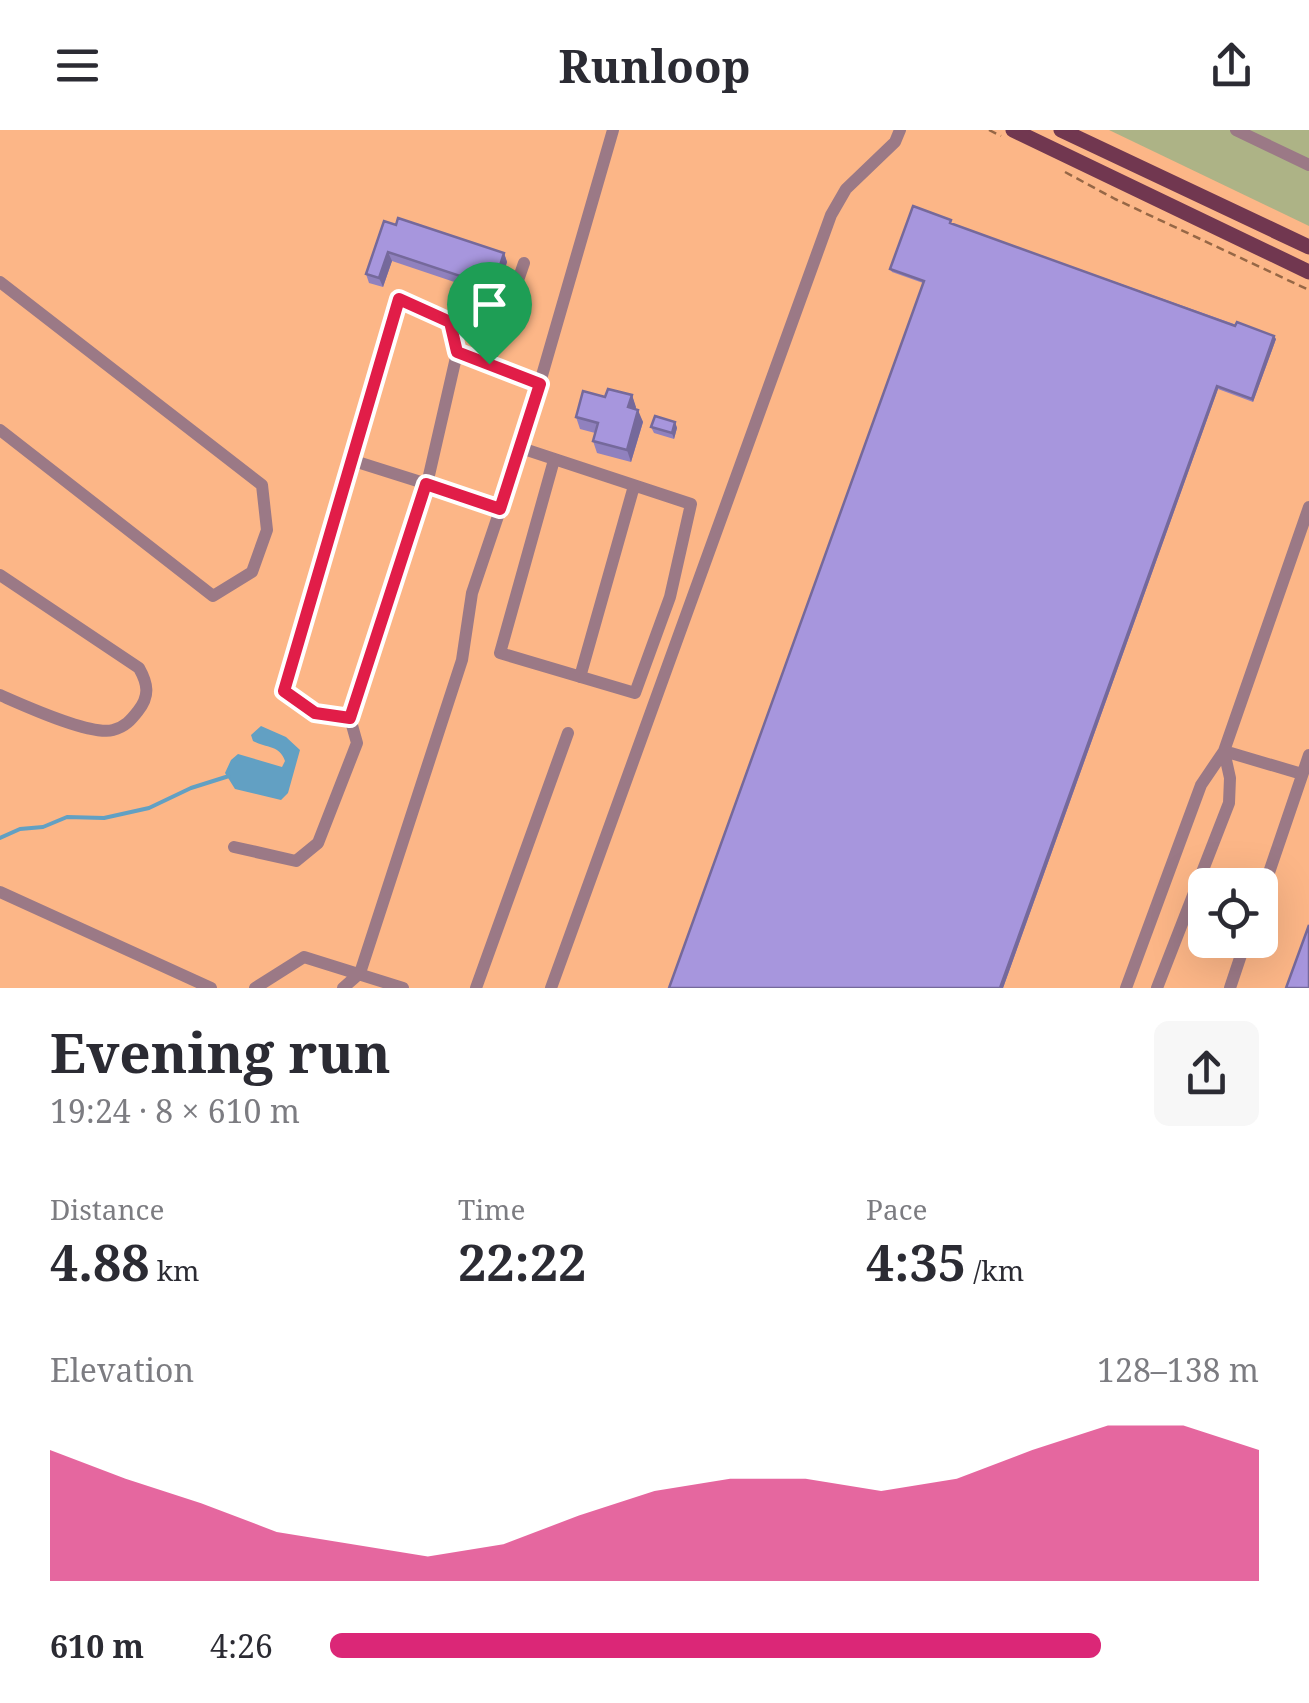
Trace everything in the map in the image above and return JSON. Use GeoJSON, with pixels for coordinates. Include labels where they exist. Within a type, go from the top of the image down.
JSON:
{"type":"FeatureCollection","features":[{"type":"Feature","properties":{"kind":"main road"},"geometry":{"type":"LineString","coordinates":[[1061,130],[1309,247]]}},
{"type":"Feature","properties":{"kind":"main road"},"geometry":{"type":"LineString","coordinates":[[1009,134],[1309,272]]}},
{"type":"Feature","properties":{"kind":"street"},"geometry":{"type":"LineString","coordinates":[[343,988],[360,973],[462,660],[472,594],[521,448],[613,130]]}},
{"type":"Feature","properties":{"kind":"street"},"geometry":{"type":"LineString","coordinates":[[1236,130],[1309,165]]}},
{"type":"Feature","properties":{"kind":"street"},"geometry":{"type":"LineString","coordinates":[[551,988],[831,215],[856,178],[898,136]]}},
{"type":"Feature","properties":{"kind":"street"},"geometry":{"type":"LineString","coordinates":[[489,364],[524,263]]}},
{"type":"Feature","properties":{"kind":"street"},"geometry":{"type":"LineString","coordinates":[[0,282],[262,485],[267,530],[252,572],[213,596],[0,430]]}},
{"type":"Feature","properties":{"kind":"street"},"geometry":{"type":"LineString","coordinates":[[234,847],[296,861],[318,843],[357,743],[350,718],[426,484],[457,352],[450,322],[399,299],[284,691],[315,713],[350,718]]}},
{"type":"Feature","properties":{"kind":"street"},"geometry":{"type":"LineString","coordinates":[[457,352],[540,384]]}},
{"type":"Feature","properties":{"kind":"street"},"geometry":{"type":"LineString","coordinates":[[521,448],[691,504],[670,597],[635,693],[500,653],[554,460]]}},
{"type":"Feature","properties":{"kind":"street"},"geometry":{"type":"LineString","coordinates":[[351,460],[500,509]]}},
{"type":"Feature","properties":{"kind":"street"},"geometry":{"type":"LineString","coordinates":[[580,677],[634,486]]}},
{"type":"Feature","properties":{"kind":"street"},"geometry":{"type":"LineString","coordinates":[[1126,988],[1201,785],[1224,752],[1309,507]]}},
{"type":"Feature","properties":{"kind":"street"},"geometry":{"type":"LineString","coordinates":[[0,575],[139,668],[148,684],[146,701],[128,723],[110,732],[48,716],[0,695]]}},
{"type":"Feature","properties":{"kind":"street"},"geometry":{"type":"LineString","coordinates":[[476,988],[568,734]]}},
{"type":"Feature","properties":{"kind":"street"},"geometry":{"type":"LineString","coordinates":[[1224,752],[1302,774]]}},
{"type":"Feature","properties":{"kind":"street"},"geometry":{"type":"LineString","coordinates":[[1157,988],[1229,802],[1230,778],[1224,752]]}},
{"type":"Feature","properties":{"kind":"street"},"geometry":{"type":"LineString","coordinates":[[1270,868],[1309,755]]}},
{"type":"Feature","properties":{"kind":"street"},"geometry":{"type":"LineString","coordinates":[[0,892],[211,988]]}},
{"type":"Feature","properties":{"kind":"street"},"geometry":{"type":"LineString","coordinates":[[254,988],[304,957],[403,988]]}},
{"type":"Feature","properties":{"kind":"street"},"geometry":{"type":"LineString","coordinates":[[1230,988],[1240,958]]}},
{"type":"Feature","properties":{"kind":"path"},"geometry":{"type":"LineString","coordinates":[[989,130],[1009,134]]}},
{"type":"Feature","properties":{"kind":"path"},"geometry":{"type":"LineString","coordinates":[[1052,164],[1115,199],[1309,290]]}},
{"type":"Feature","properties":{"kind":"green space"},"geometry":{"type":"Polygon","coordinates":[[[1109,130],[1309,130],[1309,226],[1109,130]]]}},
{"type":"Feature","properties":{"kind":"water"},"geometry":{"type":"Polygon","coordinates":[[[261,726],[286,737],[300,750],[288,793],[281,800],[235,789],[225,773],[238,754],[282,767],[285,761],[280,752],[253,741],[251,735],[261,726]]]}},
{"type":"Feature","properties":{"kind":"building"},"geometry":{"type":"Polygon","coordinates":[[[913,206],[951,220],[950,223],[1235,326],[1237,322],[1274,336],[1252,399],[1217,386],[1000,988],[669,988],[924,281],[890,269],[913,206]]]}},
{"type":"Feature","properties":{"kind":"building"},"geometry":{"type":"Polygon","coordinates":[[[398,218],[504,253],[493,287],[388,252],[379,278],[366,274],[384,221],[396,225],[398,218]]]}},
{"type":"Feature","properties":{"kind":"building"},"geometry":{"type":"Polygon","coordinates":[[[608,389],[632,395],[628,407],[638,410],[627,450],[593,441],[598,423],[576,417],[583,391],[605,397],[608,389]]]}},
{"type":"Feature","properties":{"kind":"building"},"geometry":{"type":"Polygon","coordinates":[[[655,416],[675,422],[672,433],[651,427],[655,416]]]}},
{"type":"Feature","properties":{"kind":"building"},"geometry":{"type":"Polygon","coordinates":[[[1309,925],[1309,988],[1286,988],[1309,925]]]}},
{"type":"Feature","properties":{"kind":"waterway"},"geometry":{"type":"LineString","coordinates":[[0,838],[67,817],[104,818],[149,808],[229,776]]}},
{"type":"Feature","properties":{"kind":"route"},"geometry":{"type":"LineString","coordinates":[[399,299],[450,322],[457,352],[489,364],[540,384],[500,509],[426,484],[350,718],[315,713],[284,691],[399,299]]}}]}
